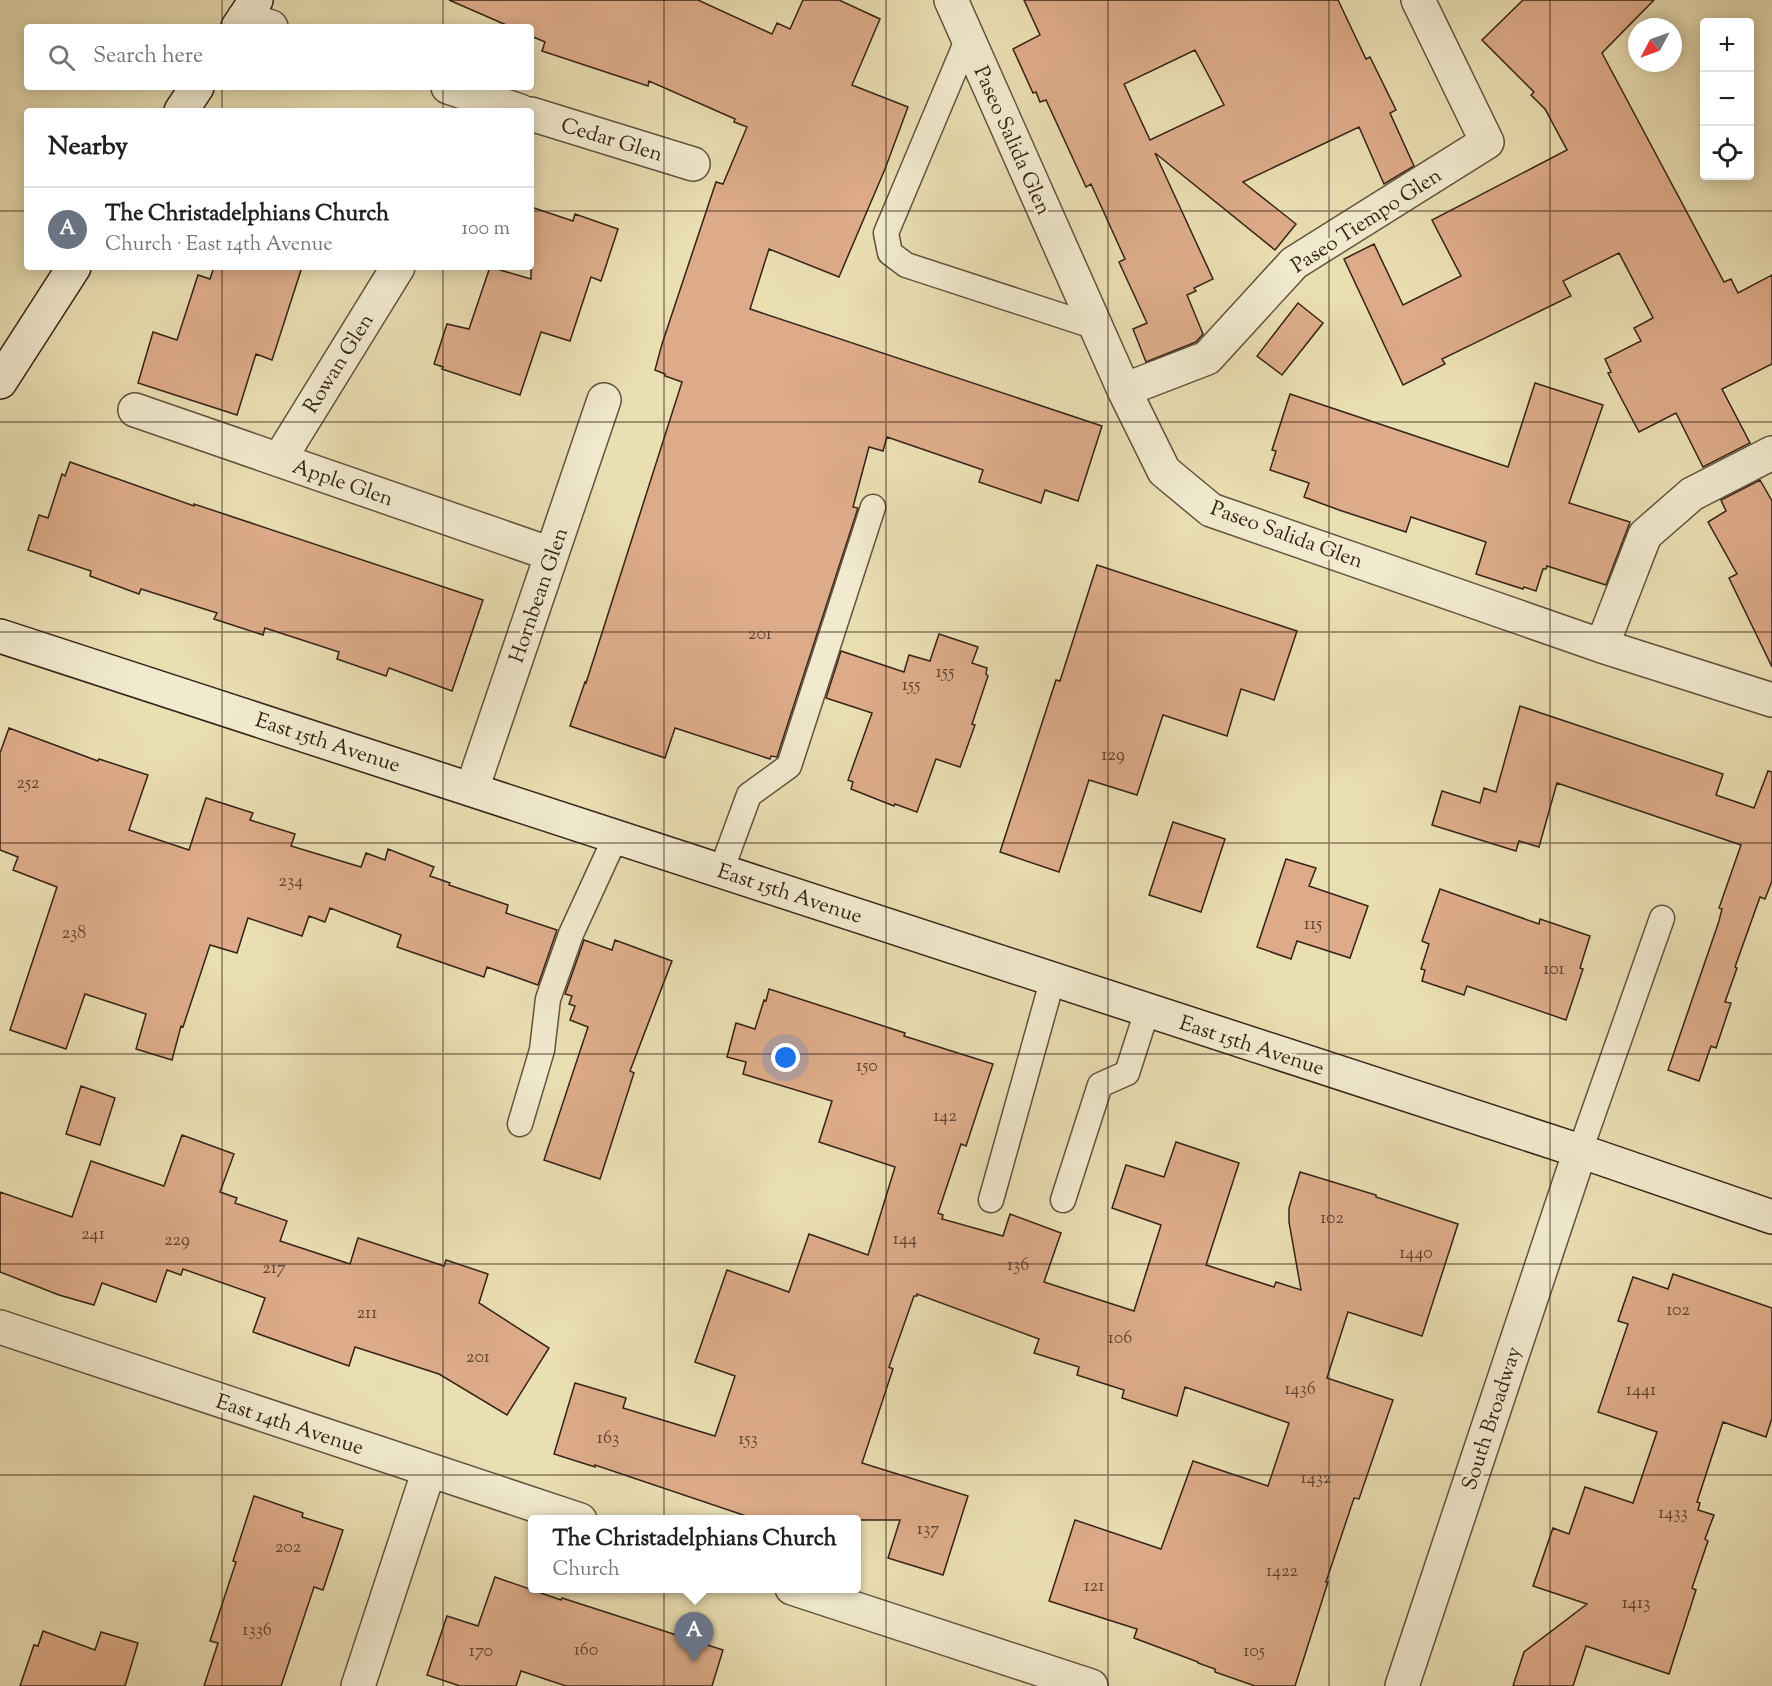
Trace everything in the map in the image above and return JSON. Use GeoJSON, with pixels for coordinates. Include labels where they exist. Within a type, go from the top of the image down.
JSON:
{"type":"FeatureCollection","features":[{"type":"Feature","properties":{"kind":"street","name":"Paseo Salida Glen"},"geometry":{"type":"LineString","coordinates":[[951,0],[1124,390],[1164,471],[1211,510],[1602,646],[1772,700]]}},
{"type":"Feature","properties":{"kind":"street","name":"Paseo Tiempo Glen"},"geometry":{"type":"LineString","coordinates":[[1124,390],[1207,358],[1294,263],[1486,142],[1418,0]]}},
{"type":"Feature","properties":{"kind":"street"},"geometry":{"type":"LineString","coordinates":[[183,108],[195,90]]}},
{"type":"Feature","properties":{"kind":"street"},"geometry":{"type":"LineString","coordinates":[[455,90],[502,108]]}},
{"type":"Feature","properties":{"kind":"street","name":"Cedar Glen"},"geometry":{"type":"LineString","coordinates":[[534,115],[693,165]]}},
{"type":"Feature","properties":{"kind":"street"},"geometry":{"type":"LineString","coordinates":[[0,382],[72,270]]}},
{"type":"Feature","properties":{"kind":"street","name":"Rowan Glen"},"geometry":{"type":"LineString","coordinates":[[279,460],[396,270]]}},
{"type":"Feature","properties":{"kind":"street","name":"Hornbean Glen"},"geometry":{"type":"LineString","coordinates":[[472,789],[604,400]]}},
{"type":"Feature","properties":{"kind":"street","name":"Apple Glen"},"geometry":{"type":"LineString","coordinates":[[135,410],[551,554]]}},
{"type":"Feature","properties":{"kind":"street"},"geometry":{"type":"LineString","coordinates":[[1602,646],[1645,535],[1692,494],[1772,453]]}},
{"type":"Feature","properties":{"kind":"street","name":"East 15th Avenue"},"geometry":{"type":"LineString","coordinates":[[0,636],[1053,978],[1580,1151],[1772,1217]]}},
{"type":"Feature","properties":{"kind":"street","name":"South Broadway"},"geometry":{"type":"LineString","coordinates":[[1402,1686],[1580,1151]]}},
{"type":"Feature","properties":{"kind":"street","name":"East 14th Avenue"},"geometry":{"type":"LineString","coordinates":[[0,1328],[565,1515]]}},
{"type":"Feature","properties":{"kind":"street"},"geometry":{"type":"LineString","coordinates":[[358,1686],[429,1470]]}},
{"type":"Feature","properties":{"kind":"street"},"geometry":{"type":"LineString","coordinates":[[807,1593],[1091,1686]]}},
{"type":"Feature","properties":{"kind":"lane"},"geometry":{"type":"LineString","coordinates":[[968,38],[886,233],[890,253],[906,265],[1096,327]]}},
{"type":"Feature","properties":{"kind":"lane"},"geometry":{"type":"LineString","coordinates":[[721,871],[749,795],[789,766],[873,507]]}},
{"type":"Feature","properties":{"kind":"lane"},"geometry":{"type":"LineString","coordinates":[[520,1124],[542,1050],[548,999],[571,934],[616,836]]}},
{"type":"Feature","properties":{"kind":"lane"},"geometry":{"type":"LineString","coordinates":[[1580,1151],[1662,918]]}},
{"type":"Feature","properties":{"kind":"lane"},"geometry":{"type":"LineString","coordinates":[[991,1200],[1053,978]]}},
{"type":"Feature","properties":{"kind":"lane"},"geometry":{"type":"LineString","coordinates":[[1063,1200],[1100,1085],[1127,1073],[1148,1011]]}},
{"type":"Feature","properties":{"kind":"building"},"geometry":{"type":"Polygon","coordinates":[[[449,0],[698,0],[772,34],[777,23],[790,29],[803,0],[839,0],[880,19],[852,85],[908,107],[885,169],[839,277],[769,249],[750,309],[1102,426],[1078,501],[1045,490],[1041,503],[979,482],[983,470],[887,437],[883,451],[869,447],[853,507],[858,508],[777,757],[771,756],[770,759],[675,728],[665,758],[570,726],[586,683],[682,382],[655,370],[662,344],[716,182],[723,184],[747,127],[734,122],[735,119],[649,81],[648,86],[542,51],[545,42],[534,37],[534,24],[504,24],[449,0]]]}},
{"type":"Feature","properties":{"kind":"building"},"geometry":{"type":"Polygon","coordinates":[[[1024,0],[1338,0],[1366,59],[1370,57],[1396,110],[1390,113],[1414,166],[1384,184],[1359,127],[1243,182],[1296,224],[1275,250],[1155,153],[1213,279],[1194,288],[1196,291],[1187,295],[1203,334],[1196,342],[1146,362],[1133,329],[1147,323],[1119,262],[1125,259],[1091,184],[1086,187],[1046,100],[1040,102],[1036,92],[1033,93],[1013,49],[1040,35],[1024,0]],[[1195,50],[1124,84],[1150,140],[1224,105],[1195,50]]]}},
{"type":"Feature","properties":{"kind":"building"},"geometry":{"type":"Polygon","coordinates":[[[1523,0],[1654,0],[1636,18],[1628,18],[1628,26],[1602,53],[1724,282],[1731,279],[1738,293],[1772,275],[1772,364],[1722,389],[1750,443],[1703,467],[1676,413],[1639,432],[1608,373],[1611,372],[1605,359],[1641,341],[1634,328],[1653,318],[1619,253],[1563,281],[1571,296],[1442,359],[1445,364],[1403,385],[1344,259],[1374,244],[1403,305],[1461,276],[1432,220],[1567,150],[1545,109],[1531,95],[1534,92],[1482,40],[1523,0]]]}},
{"type":"Feature","properties":{"kind":"building"},"geometry":{"type":"Polygon","coordinates":[[[534,208],[573,221],[575,214],[618,229],[601,281],[591,277],[570,341],[541,332],[520,395],[442,369],[443,367],[434,364],[447,324],[469,329],[489,270],[500,270],[531,279],[531,270],[534,270],[534,208]]]}},
{"type":"Feature","properties":{"kind":"building"},"geometry":{"type":"Polygon","coordinates":[[[213,270],[301,270],[272,360],[256,354],[237,415],[138,383],[153,332],[177,340],[198,275],[210,279],[213,270]]]}},
{"type":"Feature","properties":{"kind":"building"},"geometry":{"type":"Polygon","coordinates":[[[1298,303],[1323,323],[1282,375],[1257,356],[1298,303]]]}},
{"type":"Feature","properties":{"kind":"building"},"geometry":{"type":"Polygon","coordinates":[[[1535,383],[1603,405],[1569,503],[1630,522],[1606,585],[1547,566],[1543,569],[1536,591],[1476,574],[1486,542],[1411,517],[1406,532],[1339,510],[1304,497],[1309,483],[1270,470],[1276,451],[1272,450],[1290,394],[1508,467],[1535,383]]]}},
{"type":"Feature","properties":{"kind":"building"},"geometry":{"type":"Polygon","coordinates":[[[70,462],[194,506],[194,504],[483,600],[452,691],[389,668],[386,676],[337,659],[339,652],[265,628],[263,635],[214,619],[217,613],[141,589],[139,594],[90,576],[91,571],[28,550],[39,515],[48,518],[62,474],[65,476],[70,462]]]}},
{"type":"Feature","properties":{"kind":"building"},"geometry":{"type":"Polygon","coordinates":[[[1760,480],[1772,501],[1772,667],[1729,578],[1737,574],[1708,522],[1726,511],[1721,500],[1760,480]]]}},
{"type":"Feature","properties":{"kind":"building"},"geometry":{"type":"Polygon","coordinates":[[[1097,565],[1297,631],[1274,700],[1241,689],[1227,736],[1163,715],[1137,795],[1089,780],[1059,872],[1000,852],[1056,680],[1060,681],[1097,565]]]}},
{"type":"Feature","properties":{"kind":"building"},"geometry":{"type":"Polygon","coordinates":[[[939,634],[978,647],[972,663],[987,668],[988,676],[972,724],[975,725],[960,767],[936,759],[917,812],[895,804],[894,806],[851,789],[853,782],[848,780],[872,713],[826,698],[841,651],[904,672],[909,655],[930,661],[939,634]]]}},
{"type":"Feature","properties":{"kind":"building"},"geometry":{"type":"Polygon","coordinates":[[[1520,706],[1723,774],[1716,795],[1754,808],[1768,771],[1772,772],[1772,881],[1765,899],[1760,897],[1725,1002],[1731,1003],[1716,1048],[1711,1046],[1699,1081],[1668,1070],[1719,921],[1722,909],[1719,908],[1741,845],[1557,783],[1539,847],[1519,841],[1516,851],[1432,825],[1442,791],[1480,803],[1484,788],[1496,792],[1520,706]]]}},
{"type":"Feature","properties":{"kind":"building"},"geometry":{"type":"Polygon","coordinates":[[[9,728],[98,761],[99,759],[148,775],[129,830],[189,850],[206,798],[253,813],[250,820],[295,834],[291,846],[361,867],[366,853],[385,860],[388,849],[434,867],[430,876],[450,883],[449,885],[508,905],[506,913],[557,930],[538,985],[487,967],[484,977],[397,947],[401,935],[330,908],[325,922],[309,916],[302,936],[248,918],[237,953],[210,945],[183,1027],[181,1026],[172,1060],[136,1049],[146,1014],[85,994],[66,1049],[10,1030],[57,887],[13,870],[18,857],[0,850],[0,753],[9,728]]]}},
{"type":"Feature","properties":{"kind":"building"},"geometry":{"type":"Polygon","coordinates":[[[1173,822],[1225,839],[1201,912],[1149,895],[1173,822]]]}},
{"type":"Feature","properties":{"kind":"building"},"geometry":{"type":"Polygon","coordinates":[[[1286,859],[1316,868],[1309,886],[1368,906],[1350,958],[1297,941],[1291,959],[1257,947],[1286,859]]]}},
{"type":"Feature","properties":{"kind":"building"},"geometry":{"type":"Polygon","coordinates":[[[1440,889],[1539,924],[1540,919],[1590,936],[1580,968],[1583,969],[1566,1020],[1467,986],[1464,995],[1422,981],[1425,970],[1421,969],[1429,944],[1422,941],[1440,889]]]}},
{"type":"Feature","properties":{"kind":"building"},"geometry":{"type":"Polygon","coordinates":[[[584,940],[612,950],[615,940],[672,961],[630,1071],[634,1073],[600,1179],[544,1160],[588,1027],[570,1020],[575,1006],[569,1004],[572,996],[565,994],[584,940]]]}},
{"type":"Feature","properties":{"kind":"building"},"geometry":{"type":"Polygon","coordinates":[[[769,989],[993,1064],[966,1146],[961,1144],[938,1213],[943,1215],[942,1219],[1003,1236],[1010,1214],[1061,1233],[1044,1282],[1134,1311],[1161,1225],[1112,1208],[1126,1165],[1164,1177],[1176,1142],[1239,1163],[1206,1265],[1274,1287],[1276,1282],[1301,1290],[1289,1222],[1289,1208],[1300,1172],[1376,1195],[1376,1197],[1458,1224],[1422,1336],[1348,1312],[1327,1378],[1393,1400],[1359,1499],[1354,1498],[1295,1686],[1255,1686],[1134,1638],[1137,1629],[1049,1601],[1075,1520],[1161,1549],[1193,1461],[1268,1486],[1289,1423],[1185,1387],[1177,1416],[1122,1398],[1124,1390],[1077,1375],[1079,1367],[1034,1353],[1039,1339],[917,1294],[914,1296],[889,1367],[893,1369],[862,1463],[968,1496],[943,1575],[888,1558],[900,1520],[861,1520],[861,1515],[743,1515],[595,1465],[595,1467],[554,1454],[575,1383],[626,1398],[623,1408],[715,1436],[735,1376],[695,1362],[727,1270],[789,1292],[809,1234],[868,1255],[895,1167],[819,1142],[832,1101],[743,1074],[746,1062],[727,1057],[736,1023],[755,1029],[764,1000],[766,1001],[769,989]]]}},
{"type":"Feature","properties":{"kind":"building"},"geometry":{"type":"Polygon","coordinates":[[[81,1086],[115,1098],[100,1145],[66,1134],[81,1086]]]}},
{"type":"Feature","properties":{"kind":"building"},"geometry":{"type":"Polygon","coordinates":[[[182,1135],[234,1154],[220,1192],[237,1198],[235,1203],[287,1221],[280,1241],[350,1264],[358,1238],[444,1266],[446,1260],[488,1274],[479,1303],[549,1348],[507,1415],[439,1374],[355,1347],[349,1366],[253,1332],[265,1298],[183,1269],[181,1275],[167,1270],[156,1302],[102,1283],[94,1305],[59,1295],[0,1272],[0,1192],[72,1217],[91,1161],[164,1186],[182,1135]]]}},
{"type":"Feature","properties":{"kind":"building"},"geometry":{"type":"Polygon","coordinates":[[[1673,1274],[1772,1308],[1772,1418],[1766,1437],[1723,1422],[1697,1502],[1700,1503],[1698,1510],[1714,1515],[1692,1588],[1696,1590],[1669,1674],[1586,1646],[1573,1686],[1513,1686],[1524,1652],[1587,1604],[1533,1586],[1553,1528],[1569,1534],[1585,1487],[1633,1503],[1657,1432],[1598,1412],[1628,1324],[1618,1321],[1633,1277],[1668,1289],[1673,1274]]]}},
{"type":"Feature","properties":{"kind":"building"},"geometry":{"type":"Polygon","coordinates":[[[254,1496],[303,1513],[302,1517],[343,1530],[323,1590],[314,1587],[281,1686],[204,1686],[218,1643],[210,1641],[236,1562],[233,1561],[254,1496]]]}},
{"type":"Feature","properties":{"kind":"building"},"geometry":{"type":"Polygon","coordinates":[[[495,1577],[528,1588],[528,1593],[541,1593],[561,1600],[562,1598],[723,1650],[712,1686],[566,1686],[521,1671],[516,1686],[460,1686],[427,1675],[447,1616],[478,1626],[495,1577]]]}},
{"type":"Feature","properties":{"kind":"building"},"geometry":{"type":"Polygon","coordinates":[[[43,1631],[95,1650],[101,1632],[138,1643],[125,1686],[20,1686],[34,1645],[38,1646],[43,1631]]]}},
{"type":"Feature","properties":{"kind":"place","name":"The Christadelphians Church"},"geometry":{"type":"Point","coordinates":[694,1662]}}]}
